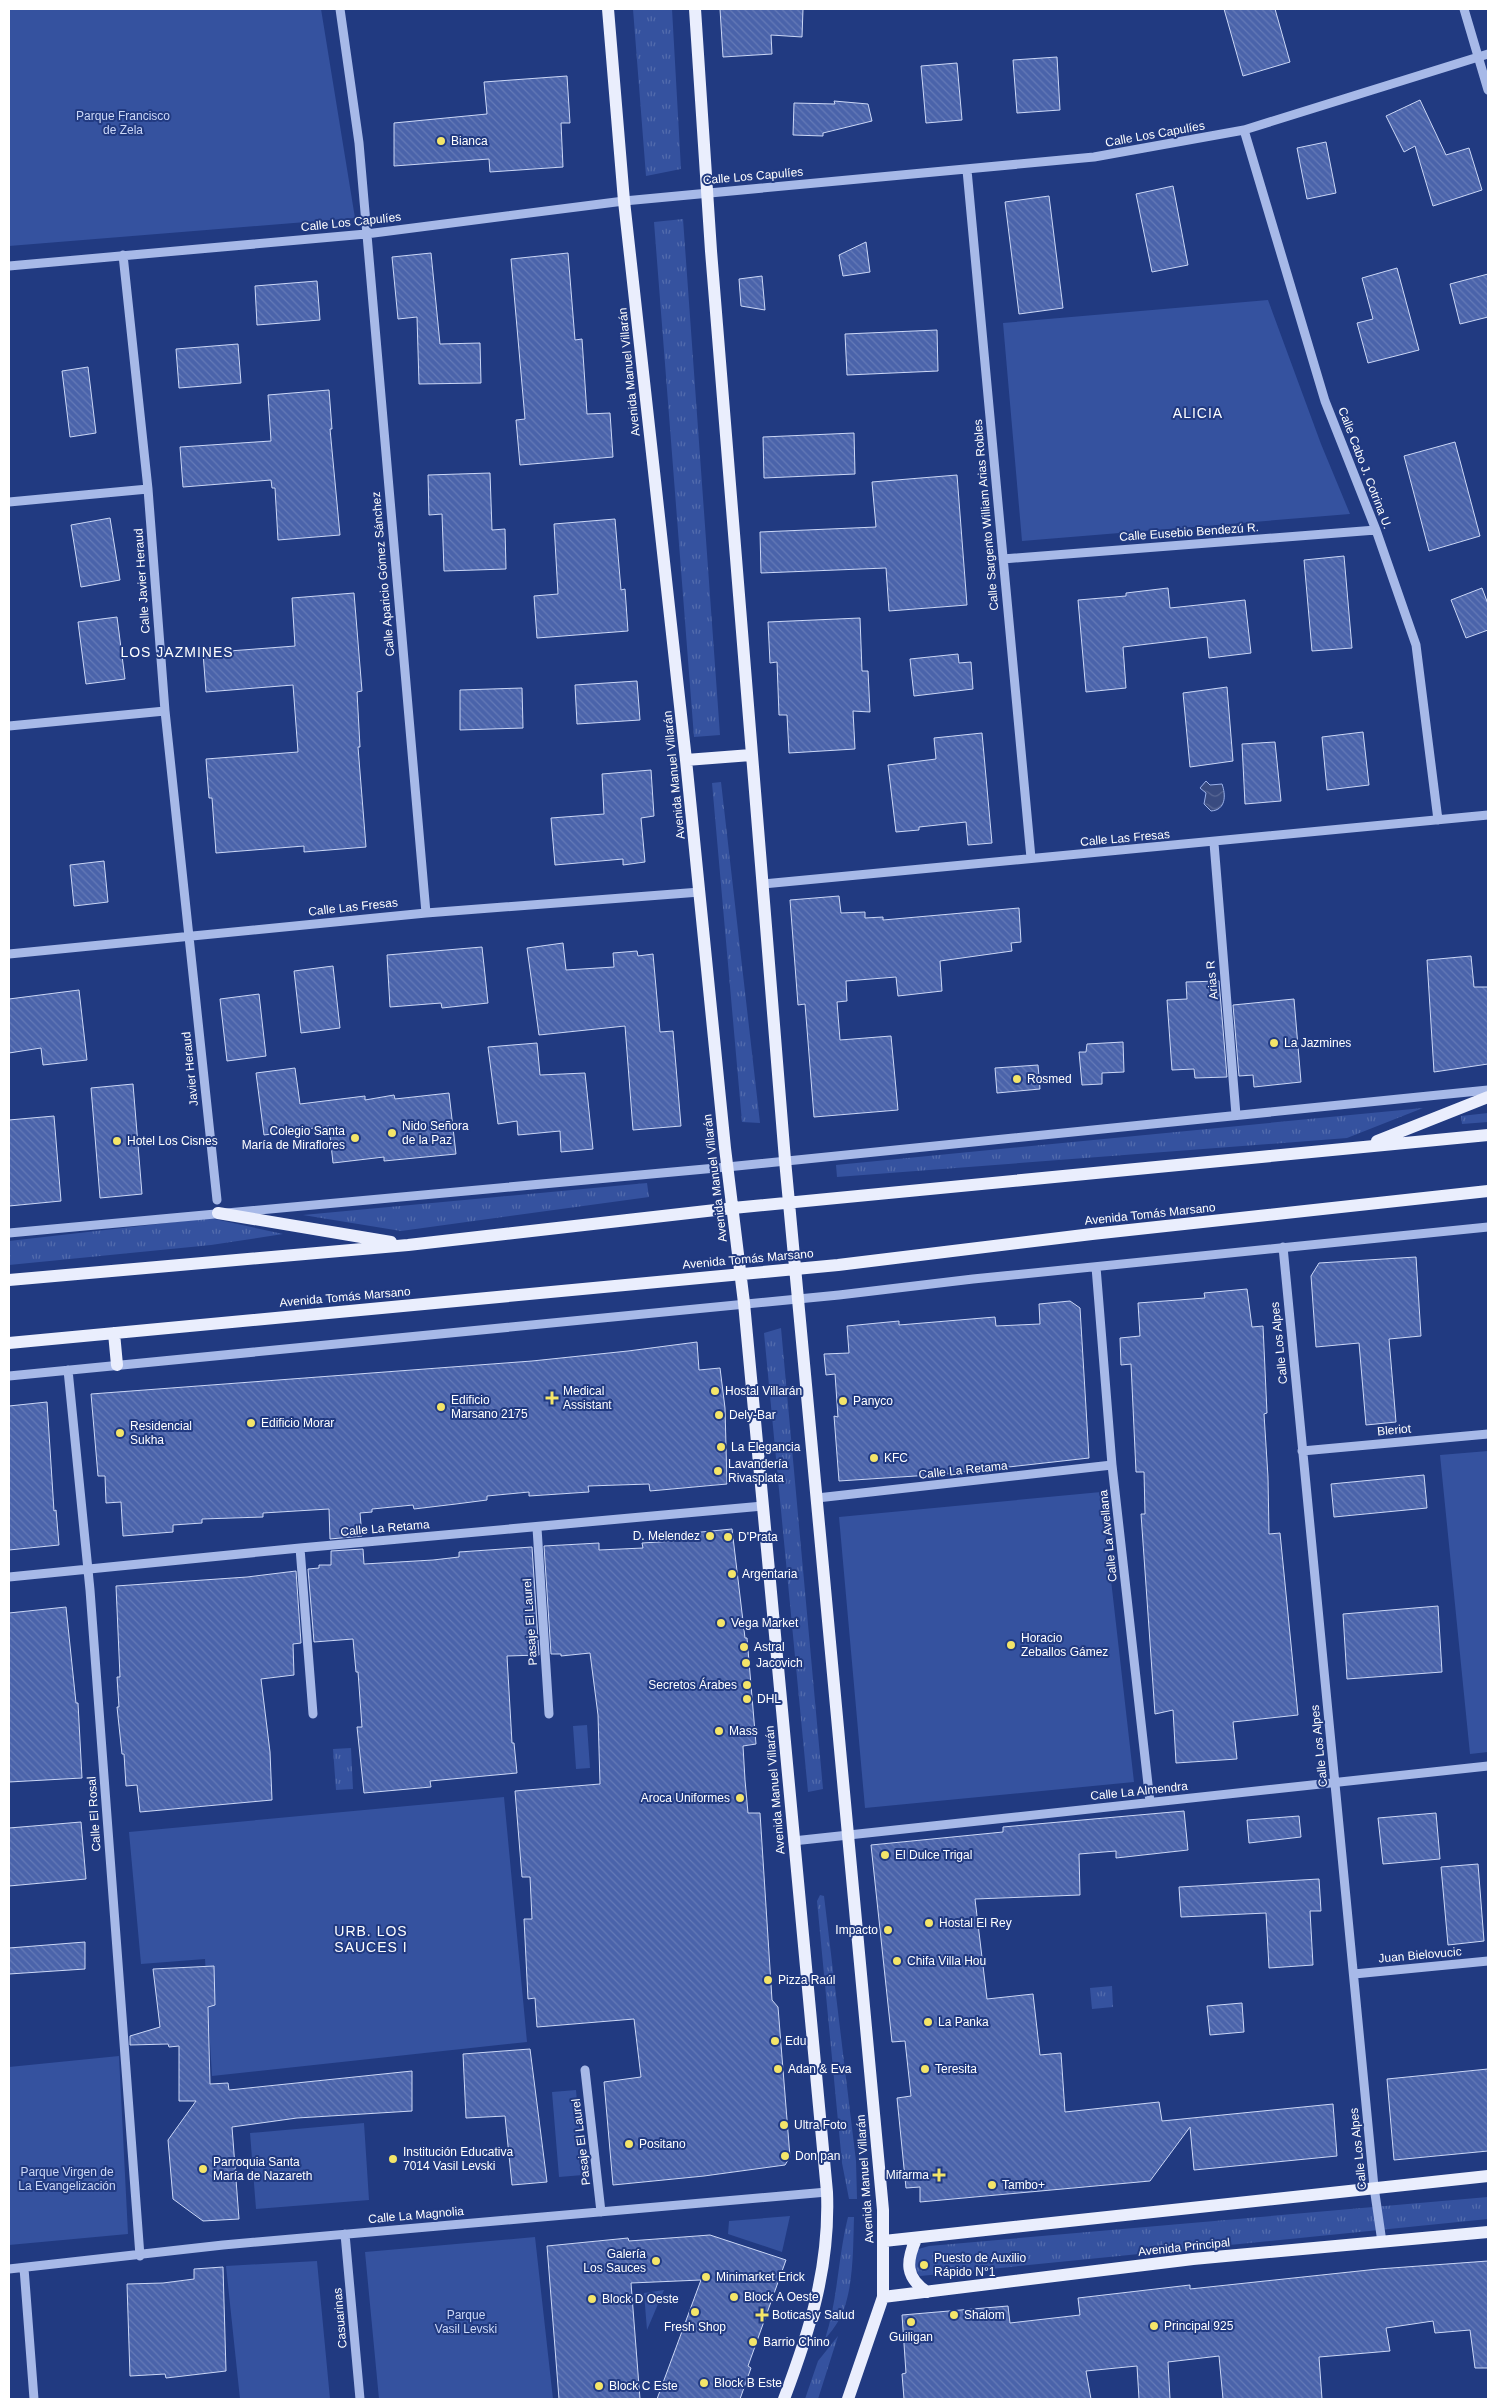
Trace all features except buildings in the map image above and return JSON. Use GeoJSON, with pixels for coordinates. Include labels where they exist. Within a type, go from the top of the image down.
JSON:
{"type":"FeatureCollection","features":[{"type":"Feature","properties":{"kind":"main road","name":"Avenida Manuel Villarán"},"geometry":{"type":"LineString","coordinates":[[608,9],[624,201],[686,760],[727,1166],[744,1303],[827,2192],[827,2214],[818,2296],[804,2347],[784,2399]]}},
{"type":"Feature","properties":{"kind":"main road","name":"Avenida Manuel Villarán"},"geometry":{"type":"LineString","coordinates":[[695,9],[707,193],[785,1160],[884,2241],[883,2297],[848,2399]]}},
{"type":"Feature","properties":{"kind":"main road"},"geometry":{"type":"LineString","coordinates":[[686,760],[751,755]]}},
{"type":"Feature","properties":{"kind":"main road"},"geometry":{"type":"LineString","coordinates":[[1362,1147],[1488,1097]]}},
{"type":"Feature","properties":{"kind":"main road"},"geometry":{"type":"LineString","coordinates":[[9,1280],[408,1245],[789,1202],[1488,1135]]}},
{"type":"Feature","properties":{"kind":"main road","name":"Avenida Tomás Marsano"},"geometry":{"type":"LineString","coordinates":[[9,1343],[796,1269],[1488,1191]]}},
{"type":"Feature","properties":{"kind":"main road"},"geometry":{"type":"LineString","coordinates":[[218,1207],[408,1245]]}},
{"type":"Feature","properties":{"kind":"main road"},"geometry":{"type":"LineString","coordinates":[[114,1333],[117,1365]]}},
{"type":"Feature","properties":{"kind":"main road"},"geometry":{"type":"LineString","coordinates":[[884,2241],[1488,2176]]}},
{"type":"Feature","properties":{"kind":"main road","name":"Avenida Principal"},"geometry":{"type":"LineString","coordinates":[[883,2297],[1201,2258],[1488,2232]]}},
{"type":"Feature","properties":{"kind":"main road"},"geometry":{"type":"LineString","coordinates":[[916,2239],[910,2254],[910,2273],[916,2284],[927,2292]]}},
{"type":"Feature","properties":{"kind":"street","name":"Calle Aparicio Gómez Sánchez"},"geometry":{"type":"LineString","coordinates":[[340,9],[359,143],[426,913]]}},
{"type":"Feature","properties":{"kind":"street"},"geometry":{"type":"LineString","coordinates":[[1464,9],[1488,90]]}},
{"type":"Feature","properties":{"kind":"street","name":"Calle Los Capulíes"},"geometry":{"type":"LineString","coordinates":[[9,266],[366,234],[624,201],[1094,157],[1244,130],[1488,54]]}},
{"type":"Feature","properties":{"kind":"street","name":"Calle Cabo J. Cotrina U."},"geometry":{"type":"LineString","coordinates":[[1244,130],[1325,401],[1376,530],[1416,645],[1438,820]]}},
{"type":"Feature","properties":{"kind":"street","name":"Calle Sargento William Arias Robles"},"geometry":{"type":"LineString","coordinates":[[967,170],[1031,858]]}},
{"type":"Feature","properties":{"kind":"street","name":"Calle Javier Heraud"},"geometry":{"type":"LineString","coordinates":[[123,255],[148,489],[165,711],[187,936]]}},
{"type":"Feature","properties":{"kind":"street"},"geometry":{"type":"LineString","coordinates":[[9,502],[148,489]]}},
{"type":"Feature","properties":{"kind":"street","name":"Calle Eusebio Bendezú R."},"geometry":{"type":"LineString","coordinates":[[1003,559],[1376,530]]}},
{"type":"Feature","properties":{"kind":"street"},"geometry":{"type":"LineString","coordinates":[[9,726],[165,711]]}},
{"type":"Feature","properties":{"kind":"street","name":"Calle Las Fresas"},"geometry":{"type":"LineString","coordinates":[[763,884],[1031,858],[1214,843],[1488,815]]}},
{"type":"Feature","properties":{"kind":"street","name":"Arias R"},"geometry":{"type":"LineString","coordinates":[[1214,843],[1236,1115]]}},
{"type":"Feature","properties":{"kind":"street","name":"Calle Las Fresas"},"geometry":{"type":"LineString","coordinates":[[9,954],[426,913],[700,892]]}},
{"type":"Feature","properties":{"kind":"street","name":"Javier Heraud"},"geometry":{"type":"LineString","coordinates":[[187,936],[218,1207]]}},
{"type":"Feature","properties":{"kind":"street"},"geometry":{"type":"LineString","coordinates":[[9,1233],[218,1207],[727,1166],[1488,1090]]}},
{"type":"Feature","properties":{"kind":"street"},"geometry":{"type":"LineString","coordinates":[[9,1376],[799,1298],[1488,1227]]}},
{"type":"Feature","properties":{"kind":"street","name":"Calle Los Alpes"},"geometry":{"type":"LineString","coordinates":[[1283,1247],[1374,2187],[1382,2242]]}},
{"type":"Feature","properties":{"kind":"street","name":"Calle La Avellana"},"geometry":{"type":"LineString","coordinates":[[1096,1267],[1112,1465],[1150,1802]]}},
{"type":"Feature","properties":{"kind":"street","name":"Calle El Rosal"},"geometry":{"type":"LineString","coordinates":[[68,1370],[88,1570],[140,2256]]}},
{"type":"Feature","properties":{"kind":"street","name":"Bleriot"},"geometry":{"type":"LineString","coordinates":[[1302,1451],[1488,1434]]}},
{"type":"Feature","properties":{"kind":"street","name":"Calle La Retama"},"geometry":{"type":"LineString","coordinates":[[817,1498],[1112,1465]]}},
{"type":"Feature","properties":{"kind":"street","name":"Calle La Retama"},"geometry":{"type":"LineString","coordinates":[[9,1577],[300,1548],[763,1506]]}},
{"type":"Feature","properties":{"kind":"street","name":"Pasaje El Laurel"},"geometry":{"type":"LineString","coordinates":[[536,1528],[548,1714]]}},
{"type":"Feature","properties":{"kind":"street"},"geometry":{"type":"LineString","coordinates":[[300,1548],[313,1714]]}},
{"type":"Feature","properties":{"kind":"street","name":"Calle La Almendra"},"geometry":{"type":"LineString","coordinates":[[793,1841],[1488,1766]]}},
{"type":"Feature","properties":{"kind":"street","name":"Juan Bielovucic"},"geometry":{"type":"LineString","coordinates":[[1354,1974],[1488,1961]]}},
{"type":"Feature","properties":{"kind":"street","name":"Pasaje El Laurel"},"geometry":{"type":"LineString","coordinates":[[585,2070],[601,2212]]}},
{"type":"Feature","properties":{"kind":"street","name":"Calle La Magnolia"},"geometry":{"type":"LineString","coordinates":[[9,2270],[223,2245],[827,2192]]}},
{"type":"Feature","properties":{"kind":"street","name":"Casuarinas"},"geometry":{"type":"LineString","coordinates":[[344,2234],[360,2399]]}},
{"type":"Feature","properties":{"kind":"street"},"geometry":{"type":"LineString","coordinates":[[24,2268],[34,2399]]}},
{"type":"Feature","properties":{"kind":"green space","name":"Parque Francisco de Zela"},"geometry":{"type":"Polygon","coordinates":[[[9,9],[321,9],[355,218],[9,246],[9,9]]]}},
{"type":"Feature","properties":{"kind":"green space"},"geometry":{"type":"Polygon","coordinates":[[[633,9],[672,9],[681,169],[646,176],[633,9]]]}},
{"type":"Feature","properties":{"kind":"green space"},"geometry":{"type":"Polygon","coordinates":[[[683,219],[720,735],[694,737],[654,222],[683,219]]]}},
{"type":"Feature","properties":{"kind":"green space"},"geometry":{"type":"Polygon","coordinates":[[[1268,300],[1321,444],[1350,514],[1022,541],[1003,323],[1268,300]]]}},
{"type":"Feature","properties":{"kind":"green space"},"geometry":{"type":"Polygon","coordinates":[[[721,782],[760,1123],[742,1122],[712,783],[721,782]]]}},
{"type":"Feature","properties":{"kind":"green space"},"geometry":{"type":"Polygon","coordinates":[[[1423,1108],[1347,1138],[837,1177],[836,1165],[1423,1108]]]}},
{"type":"Feature","properties":{"kind":"green space"},"geometry":{"type":"Polygon","coordinates":[[[1488,1113],[1488,1122],[1462,1124],[1461,1116],[1488,1113]]]}},
{"type":"Feature","properties":{"kind":"green space"},"geometry":{"type":"Polygon","coordinates":[[[647,1183],[649,1197],[401,1231],[303,1215],[647,1183]]]}},
{"type":"Feature","properties":{"kind":"green space"},"geometry":{"type":"Polygon","coordinates":[[[210,1218],[283,1234],[211,1245],[9,1265],[9,1241],[210,1218]]]}},
{"type":"Feature","properties":{"kind":"green space"},"geometry":{"type":"Polygon","coordinates":[[[781,1328],[823,1789],[808,1792],[764,1333],[781,1328]]]}},
{"type":"Feature","properties":{"kind":"green space"},"geometry":{"type":"Polygon","coordinates":[[[1488,1451],[1488,1752],[1470,1754],[1440,1455],[1488,1451]]]}},
{"type":"Feature","properties":{"kind":"green space"},"geometry":{"type":"Polygon","coordinates":[[[1101,1492],[1134,1782],[865,1808],[839,1517],[1101,1492]]]}},
{"type":"Feature","properties":{"kind":"green space"},"geometry":{"type":"Polygon","coordinates":[[[587,1725],[590,1768],[576,1769],[573,1726],[587,1725]]]}},
{"type":"Feature","properties":{"kind":"green space"},"geometry":{"type":"Polygon","coordinates":[[[351,1748],[353,1789],[336,1790],[333,1749],[351,1748]]]}},
{"type":"Feature","properties":{"kind":"green space"},"geometry":{"type":"Polygon","coordinates":[[[504,1797],[527,2042],[212,2076],[205,1959],[141,1964],[129,1832],[504,1797]]]}},
{"type":"Feature","properties":{"kind":"green space"},"geometry":{"type":"Polygon","coordinates":[[[820,1895],[824,1896],[856,2161],[857,2199],[849,2199],[842,2163],[817,1901],[820,1895]]]}},
{"type":"Feature","properties":{"kind":"green space"},"geometry":{"type":"Polygon","coordinates":[[[1112,1986],[1113,2007],[1092,2009],[1090,1988],[1112,1986]]]}},
{"type":"Feature","properties":{"kind":"green space","name":"Parque Virgen de La Evangelización"},"geometry":{"type":"Polygon","coordinates":[[[119,2056],[128,2234],[9,2245],[9,2067],[119,2056]]]}},
{"type":"Feature","properties":{"kind":"green space"},"geometry":{"type":"Polygon","coordinates":[[[576,2090],[583,2175],[559,2177],[552,2092],[576,2090]]]}},
{"type":"Feature","properties":{"kind":"green space"},"geometry":{"type":"Polygon","coordinates":[[[364,2123],[369,2200],[256,2209],[250,2133],[364,2123]]]}},
{"type":"Feature","properties":{"kind":"green space"},"geometry":{"type":"Polygon","coordinates":[[[1488,2197],[1488,2219],[920,2276],[912,2266],[915,2250],[929,2246],[1488,2197]]]}},
{"type":"Feature","properties":{"kind":"green space"},"geometry":{"type":"Polygon","coordinates":[[[790,2216],[782,2252],[728,2234],[729,2221],[790,2216]]]}},
{"type":"Feature","properties":{"kind":"green space"},"geometry":{"type":"Polygon","coordinates":[[[848,2217],[854,2217],[853,2256],[848,2297],[839,2320],[825,2339],[833,2309],[848,2217]]]}},
{"type":"Feature","properties":{"kind":"green space","name":"Parque Vasil Levski"},"geometry":{"type":"Polygon","coordinates":[[[535,2237],[553,2399],[379,2399],[365,2252],[535,2237]]]}},
{"type":"Feature","properties":{"kind":"green space"},"geometry":{"type":"Polygon","coordinates":[[[317,2261],[330,2399],[240,2399],[226,2266],[317,2261]]]}},
{"type":"Feature","properties":{"kind":"green space"},"geometry":{"type":"Polygon","coordinates":[[[664,2290],[647,2330],[644,2293],[664,2290]]]}},
{"type":"Feature","properties":{"kind":"green space"},"geometry":{"type":"Polygon","coordinates":[[[838,2336],[818,2399],[805,2399],[818,2361],[838,2336]]]}},
{"type":"Feature","properties":{"kind":"water"},"geometry":{"type":"Polygon","coordinates":[[[1206,781],[1210,785],[1222,784],[1224,801],[1220,808],[1216,810],[1211,811],[1204,804],[1206,793],[1200,788],[1206,781]]]}},
{"type":"Feature","properties":{"kind":"place","name":"Bianca"},"geometry":{"type":"Point","coordinates":[441,141]}},
{"type":"Feature","properties":{"kind":"place","name":"La Jazmines"},"geometry":{"type":"Point","coordinates":[1274,1043]}},
{"type":"Feature","properties":{"kind":"place","name":"Rosmed"},"geometry":{"type":"Point","coordinates":[1017,1079]}},
{"type":"Feature","properties":{"kind":"place","name":"Nido Señora de la Paz"},"geometry":{"type":"Point","coordinates":[392,1133]}},
{"type":"Feature","properties":{"kind":"place","name":"Colegio Santa María de Miraflores"},"geometry":{"type":"Point","coordinates":[355,1138]}},
{"type":"Feature","properties":{"kind":"place","name":"Hotel Los Cisnes"},"geometry":{"type":"Point","coordinates":[117,1141]}},
{"type":"Feature","properties":{"kind":"place","name":"Hostal Villarán"},"geometry":{"type":"Point","coordinates":[715,1391]}},
{"type":"Feature","properties":{"kind":"place","name":"Medical Assistant"},"geometry":{"type":"Point","coordinates":[552,1398]}},
{"type":"Feature","properties":{"kind":"place","name":"Panyco"},"geometry":{"type":"Point","coordinates":[843,1401]}},
{"type":"Feature","properties":{"kind":"place","name":"Edificio Marsano 2175"},"geometry":{"type":"Point","coordinates":[441,1407]}},
{"type":"Feature","properties":{"kind":"place","name":"Dely-Bar"},"geometry":{"type":"Point","coordinates":[719,1415]}},
{"type":"Feature","properties":{"kind":"place","name":"Edificio Morar"},"geometry":{"type":"Point","coordinates":[251,1423]}},
{"type":"Feature","properties":{"kind":"place","name":"Residencial Sukha"},"geometry":{"type":"Point","coordinates":[120,1433]}},
{"type":"Feature","properties":{"kind":"place","name":"La Elegancia"},"geometry":{"type":"Point","coordinates":[721,1447]}},
{"type":"Feature","properties":{"kind":"place","name":"KFC"},"geometry":{"type":"Point","coordinates":[874,1458]}},
{"type":"Feature","properties":{"kind":"place","name":"Lavandería Rivasplata"},"geometry":{"type":"Point","coordinates":[718,1471]}},
{"type":"Feature","properties":{"kind":"place","name":"D. Melendez"},"geometry":{"type":"Point","coordinates":[710,1536]}},
{"type":"Feature","properties":{"kind":"place","name":"D'Prata"},"geometry":{"type":"Point","coordinates":[728,1537]}},
{"type":"Feature","properties":{"kind":"place","name":"Argentaria"},"geometry":{"type":"Point","coordinates":[732,1574]}},
{"type":"Feature","properties":{"kind":"place","name":"Vega Market"},"geometry":{"type":"Point","coordinates":[721,1623]}},
{"type":"Feature","properties":{"kind":"place","name":"Horacio Zeballos Gámez"},"geometry":{"type":"Point","coordinates":[1011,1645]}},
{"type":"Feature","properties":{"kind":"place","name":"Astral"},"geometry":{"type":"Point","coordinates":[744,1647]}},
{"type":"Feature","properties":{"kind":"place","name":"Jacovich"},"geometry":{"type":"Point","coordinates":[746,1663]}},
{"type":"Feature","properties":{"kind":"place","name":"Secretos Árabes"},"geometry":{"type":"Point","coordinates":[747,1685]}},
{"type":"Feature","properties":{"kind":"place","name":"DHL"},"geometry":{"type":"Point","coordinates":[747,1699]}},
{"type":"Feature","properties":{"kind":"place","name":"Mass"},"geometry":{"type":"Point","coordinates":[719,1731]}},
{"type":"Feature","properties":{"kind":"place","name":"Aroca Uniformes"},"geometry":{"type":"Point","coordinates":[740,1798]}},
{"type":"Feature","properties":{"kind":"place","name":"El Dulce Trigal"},"geometry":{"type":"Point","coordinates":[885,1855]}},
{"type":"Feature","properties":{"kind":"place","name":"Hostal El Rey"},"geometry":{"type":"Point","coordinates":[929,1923]}},
{"type":"Feature","properties":{"kind":"place","name":"Impacto"},"geometry":{"type":"Point","coordinates":[888,1930]}},
{"type":"Feature","properties":{"kind":"place","name":"Chifa Villa Hou"},"geometry":{"type":"Point","coordinates":[897,1961]}},
{"type":"Feature","properties":{"kind":"place","name":"Pizza Raúl"},"geometry":{"type":"Point","coordinates":[768,1980]}},
{"type":"Feature","properties":{"kind":"place","name":"La Panka"},"geometry":{"type":"Point","coordinates":[928,2022]}},
{"type":"Feature","properties":{"kind":"place","name":"Edu"},"geometry":{"type":"Point","coordinates":[775,2041]}},
{"type":"Feature","properties":{"kind":"place","name":"Adan & Eva"},"geometry":{"type":"Point","coordinates":[778,2069]}},
{"type":"Feature","properties":{"kind":"place","name":"Teresita"},"geometry":{"type":"Point","coordinates":[925,2069]}},
{"type":"Feature","properties":{"kind":"place","name":"Ultra Foto"},"geometry":{"type":"Point","coordinates":[784,2125]}},
{"type":"Feature","properties":{"kind":"place","name":"Positano"},"geometry":{"type":"Point","coordinates":[629,2144]}},
{"type":"Feature","properties":{"kind":"place","name":"Don pan"},"geometry":{"type":"Point","coordinates":[785,2156]}},
{"type":"Feature","properties":{"kind":"place","name":"Institución Educativa 7014 Vasil Levski"},"geometry":{"type":"Point","coordinates":[393,2159]}},
{"type":"Feature","properties":{"kind":"place","name":"Parroquia Santa María de Nazareth"},"geometry":{"type":"Point","coordinates":[203,2169]}},
{"type":"Feature","properties":{"kind":"place","name":"Mifarma"},"geometry":{"type":"Point","coordinates":[939,2175]}},
{"type":"Feature","properties":{"kind":"place","name":"Tambo+"},"geometry":{"type":"Point","coordinates":[992,2185]}},
{"type":"Feature","properties":{"kind":"place","name":"Galería Los Sauces"},"geometry":{"type":"Point","coordinates":[656,2261]}},
{"type":"Feature","properties":{"kind":"place","name":"Puesto de Auxilio Rápido N°1"},"geometry":{"type":"Point","coordinates":[924,2265]}},
{"type":"Feature","properties":{"kind":"place","name":"Minimarket Erick"},"geometry":{"type":"Point","coordinates":[706,2277]}},
{"type":"Feature","properties":{"kind":"place","name":"Block A Oeste"},"geometry":{"type":"Point","coordinates":[734,2297]}},
{"type":"Feature","properties":{"kind":"place","name":"Block D Oeste"},"geometry":{"type":"Point","coordinates":[592,2299]}},
{"type":"Feature","properties":{"kind":"place","name":"Fresh Shop"},"geometry":{"type":"Point","coordinates":[695,2312]}},
{"type":"Feature","properties":{"kind":"place","name":"Boticas y Salud"},"geometry":{"type":"Point","coordinates":[762,2315]}},
{"type":"Feature","properties":{"kind":"place","name":"Shalom"},"geometry":{"type":"Point","coordinates":[954,2315]}},
{"type":"Feature","properties":{"kind":"place","name":"Guiligan"},"geometry":{"type":"Point","coordinates":[911,2322]}},
{"type":"Feature","properties":{"kind":"place","name":"Principal 925"},"geometry":{"type":"Point","coordinates":[1154,2326]}},
{"type":"Feature","properties":{"kind":"place","name":"Barrio Chino"},"geometry":{"type":"Point","coordinates":[753,2342]}},
{"type":"Feature","properties":{"kind":"place","name":"Block B Este"},"geometry":{"type":"Point","coordinates":[704,2383]}},
{"type":"Feature","properties":{"kind":"place","name":"Block C Este"},"geometry":{"type":"Point","coordinates":[599,2386]}},
{"type":"Feature","properties":{"kind":"district","name":"ALICIA"},"geometry":{"type":"Point","coordinates":[1198,413]}},
{"type":"Feature","properties":{"kind":"district","name":"LOS JAZMINES"},"geometry":{"type":"Point","coordinates":[177,652]}},
{"type":"Feature","properties":{"kind":"district","name":"URB. LOS SAUCES I"},"geometry":{"type":"Point","coordinates":[371,1939]}}]}
